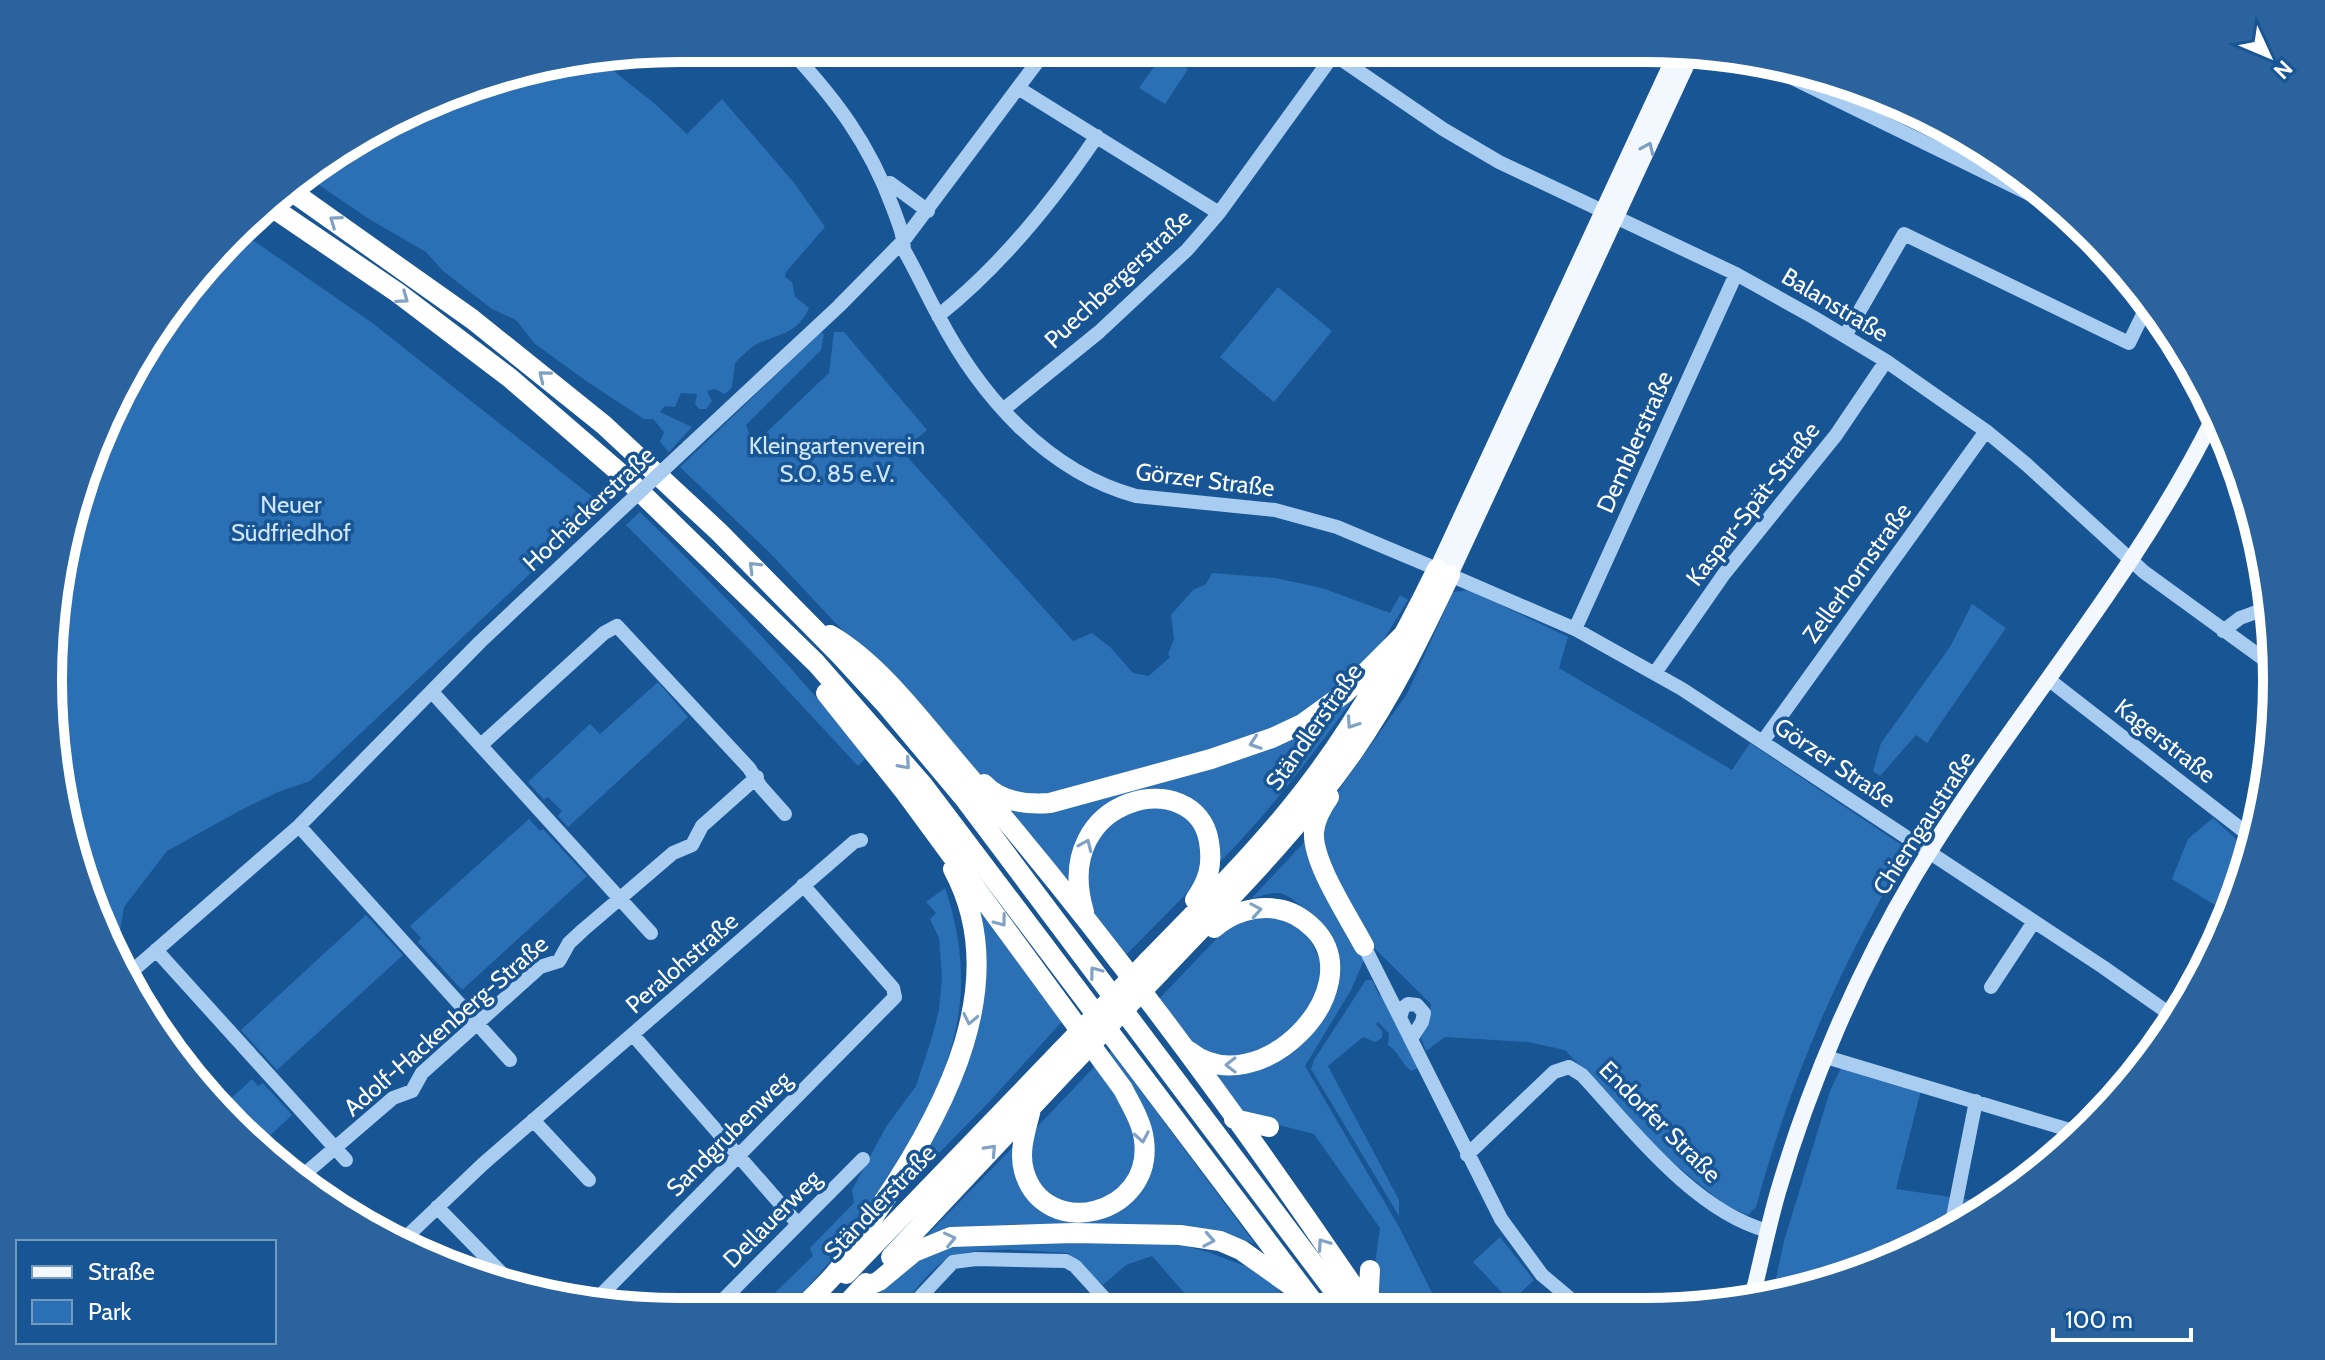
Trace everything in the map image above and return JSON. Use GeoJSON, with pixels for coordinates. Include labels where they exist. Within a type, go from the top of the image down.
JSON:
{"type":"FeatureCollection","features":[{"type":"Feature","properties":{"kind":"highway"},"geometry":{"type":"LineString","coordinates":[[298,195],[412,274],[604,425],[719,532],[808,622],[887,706],[964,798],[1353,1298]]}},
{"type":"Feature","properties":{"kind":"highway"},"geometry":{"type":"LineString","coordinates":[[278,211],[398,293],[510,378],[627,479],[816,663],[923,785],[1310,1298]]}},
{"type":"Feature","properties":{"kind":"highway","name":"Ständlerstraße"},"geometry":{"type":"LineString","coordinates":[[1159,966],[1169,939],[1245,860],[1309,785],[1368,699],[1444,572]]}},
{"type":"Feature","properties":{"kind":"highway","name":"Ständlerstraße"},"geometry":{"type":"LineString","coordinates":[[824,1298],[1274,851],[1353,752],[1398,681],[1444,572]]}},
{"type":"Feature","properties":{"kind":"highway"},"geometry":{"type":"LineString","coordinates":[[808,622],[854,648],[937,740],[1086,920],[1234,1119],[1354,1298]]}},
{"type":"Feature","properties":{"kind":"highway"},"geometry":{"type":"LineString","coordinates":[[937,740],[949,748],[991,791],[1008,800],[1050,803],[1211,759],[1302,724],[1345,693],[1406,632]]}},
{"type":"Feature","properties":{"kind":"highway"},"geometry":{"type":"LineString","coordinates":[[816,663],[819,684],[905,792],[1123,1089],[1137,1117],[1145,1147],[1141,1171],[1129,1191],[1112,1206],[1088,1213],[1060,1208],[1042,1198],[1030,1186],[1023,1168],[1022,1149],[1032,1105]]}},
{"type":"Feature","properties":{"kind":"highway"},"geometry":{"type":"LineString","coordinates":[[1353,752],[1351,766],[1325,803],[1314,832],[1317,853],[1364,946]]}},
{"type":"Feature","properties":{"kind":"highway"},"geometry":{"type":"LineString","coordinates":[[1086,920],[1078,894],[1077,872],[1086,840],[1107,814],[1122,805],[1135,800],[1162,799],[1193,813],[1208,837],[1211,854],[1207,881],[1173,928],[1169,939]]}},
{"type":"Feature","properties":{"kind":"highway"},"geometry":{"type":"LineString","coordinates":[[812,1298],[838,1271],[904,1170],[945,1096],[960,1057],[977,976],[975,937],[957,876],[936,837]]}},
{"type":"Feature","properties":{"kind":"highway"},"geometry":{"type":"LineString","coordinates":[[1159,966],[1183,958],[1226,920],[1248,910],[1267,907],[1299,916],[1312,927],[1325,945],[1330,965],[1323,1001],[1310,1022],[1273,1054],[1234,1067],[1197,1057],[1177,1042]]}},
{"type":"Feature","properties":{"kind":"highway","name":"Ständlerstraße"},"geometry":{"type":"LineString","coordinates":[[852,1298],[1032,1105],[1066,1058]]}},
{"type":"Feature","properties":{"kind":"highway"},"geometry":{"type":"LineString","coordinates":[[1234,1119],[1269,1127]]}},
{"type":"Feature","properties":{"kind":"highway"},"geometry":{"type":"LineString","coordinates":[[859,1290],[879,1281],[914,1252],[951,1237],[1073,1233],[1180,1235],[1220,1241],[1241,1250],[1305,1298]]}},
{"type":"Feature","properties":{"kind":"highway"},"geometry":{"type":"LineString","coordinates":[[1364,1298],[1370,1270]]}},
{"type":"Feature","properties":{"kind":"main road","name":"Ständlerstraße"},"geometry":{"type":"LineString","coordinates":[[1444,572],[1608,216],[1672,63]]}},
{"type":"Feature","properties":{"kind":"main road","name":"Ständlerstraße"},"geometry":{"type":"LineString","coordinates":[[1608,216],[1687,63]]}},
{"type":"Feature","properties":{"kind":"main road","name":"Chiemgaustraße"},"geometry":{"type":"LineString","coordinates":[[1754,1288],[1779,1191],[1826,1057],[1874,953],[1929,853],[2129,560],[2208,427]]}},
{"type":"Feature","properties":{"kind":"street","name":"Görzer Straße"},"geometry":{"type":"LineString","coordinates":[[800,62],[855,127],[884,185],[904,240],[904,250],[938,316],[976,375],[1029,437],[1056,460],[1089,480],[1136,496],[1210,502],[1296,515],[1337,527],[1575,629],[1655,673],[1763,741],[2166,1011]]}},
{"type":"Feature","properties":{"kind":"street","name":"Hochäckerstraße"},"geometry":{"type":"LineString","coordinates":[[134,969],[299,826],[491,631],[839,306],[928,211],[1037,62]]}},
{"type":"Feature","properties":{"kind":"street","name":"Puechbergerstraße"},"geometry":{"type":"LineString","coordinates":[[1004,409],[1130,304],[1187,250],[1219,213],[1322,62]]}},
{"type":"Feature","properties":{"kind":"street","name":"Balanstraße"},"geometry":{"type":"LineString","coordinates":[[1346,62],[1475,149],[1608,216],[1736,274],[1886,361],[1986,431],[2129,560],[2262,659]]}},
{"type":"Feature","properties":{"kind":"street"},"geometry":{"type":"LineString","coordinates":[[1801,82],[2021,190]]}},
{"type":"Feature","properties":{"kind":"street"},"geometry":{"type":"LineString","coordinates":[[1018,88],[1219,213]]}},
{"type":"Feature","properties":{"kind":"street"},"geometry":{"type":"LineString","coordinates":[[938,316],[984,275],[1043,211],[1097,136]]}},
{"type":"Feature","properties":{"kind":"street"},"geometry":{"type":"LineString","coordinates":[[884,185],[890,183],[928,211]]}},
{"type":"Feature","properties":{"kind":"street"},"geometry":{"type":"LineString","coordinates":[[1845,336],[1904,234],[2129,343],[2143,315]]}},
{"type":"Feature","properties":{"kind":"street","name":"Demblerstraße"},"geometry":{"type":"LineString","coordinates":[[1575,629],[1736,274]]}},
{"type":"Feature","properties":{"kind":"street","name":"Kaspar-Spät-Straße"},"geometry":{"type":"LineString","coordinates":[[1655,673],[1724,574],[1836,435],[1886,361]]}},
{"type":"Feature","properties":{"kind":"street","name":"Zellerhornstraße"},"geometry":{"type":"LineString","coordinates":[[1763,741],[1986,431]]}},
{"type":"Feature","properties":{"kind":"street"},"geometry":{"type":"LineString","coordinates":[[2223,631],[2240,618],[2259,611]]}},
{"type":"Feature","properties":{"kind":"street"},"geometry":{"type":"LineString","coordinates":[[481,745],[604,633],[617,626],[757,777],[761,787],[785,814]]}},
{"type":"Feature","properties":{"kind":"street","name":"Kagerstraße"},"geometry":{"type":"LineString","coordinates":[[2048,679],[2244,831]]}},
{"type":"Feature","properties":{"kind":"street"},"geometry":{"type":"LineString","coordinates":[[432,692],[651,933]]}},
{"type":"Feature","properties":{"kind":"street","name":"Adolf-Hackenberg-Straße"},"geometry":{"type":"LineString","coordinates":[[308,1173],[341,1154],[393,1098],[412,1091],[422,1073],[540,967],[559,961],[569,943],[673,853],[692,845],[702,826],[757,777]]}},
{"type":"Feature","properties":{"kind":"street"},"geometry":{"type":"LineString","coordinates":[[299,826],[510,1060]]}},
{"type":"Feature","properties":{"kind":"street","name":"Peralohstraße"},"geometry":{"type":"LineString","coordinates":[[408,1235],[533,1120],[803,885],[854,842],[861,840]]}},
{"type":"Feature","properties":{"kind":"street","name":"Sandgrubenweg"},"geometry":{"type":"LineString","coordinates":[[603,1293],[895,997],[893,988],[803,885]]}},
{"type":"Feature","properties":{"kind":"street"},"geometry":{"type":"LineString","coordinates":[[1991,987],[2033,923]]}},
{"type":"Feature","properties":{"kind":"street"},"geometry":{"type":"LineString","coordinates":[[1364,946],[1492,1205],[1521,1250],[1542,1275],[1569,1298]]}},
{"type":"Feature","properties":{"kind":"street"},"geometry":{"type":"LineString","coordinates":[[156,950],[341,1154]]}},
{"type":"Feature","properties":{"kind":"street"},"geometry":{"type":"LineString","coordinates":[[1400,1018],[1408,1004],[1417,1005],[1424,1013],[1411,1039]]}},
{"type":"Feature","properties":{"kind":"street"},"geometry":{"type":"LineString","coordinates":[[633,1035],[798,1224]]}},
{"type":"Feature","properties":{"kind":"street"},"geometry":{"type":"LineString","coordinates":[[1826,1057],[2069,1130]]}},
{"type":"Feature","properties":{"kind":"street","name":"Endorfer Straße"},"geometry":{"type":"LineString","coordinates":[[1467,1155],[1554,1072],[1564,1067],[1575,1069],[1668,1167],[1718,1208],[1743,1223],[1768,1231]]}},
{"type":"Feature","properties":{"kind":"street"},"geometry":{"type":"LineString","coordinates":[[1953,1215],[1976,1101]]}},
{"type":"Feature","properties":{"kind":"street"},"geometry":{"type":"LineString","coordinates":[[533,1120],[589,1180]]}},
{"type":"Feature","properties":{"kind":"street","name":"Dellauerweg"},"geometry":{"type":"LineString","coordinates":[[725,1298],[863,1159]]}},
{"type":"Feature","properties":{"kind":"street"},"geometry":{"type":"LineString","coordinates":[[437,1207],[498,1270]]}},
{"type":"Feature","properties":{"kind":"street"},"geometry":{"type":"LineString","coordinates":[[919,1298],[953,1262],[983,1259],[1066,1261],[1075,1266],[1104,1298]]}},
{"type":"Feature","properties":{"kind":"green space"},"geometry":{"type":"Polygon","coordinates":[[[1158,62],[1178,62],[1188,69],[1165,104],[1139,88],[1158,62]]]}},
{"type":"Feature","properties":{"kind":"green space"},"geometry":{"type":"Polygon","coordinates":[[[607,66],[687,134],[722,99],[795,184],[825,227],[786,272],[785,277],[792,282],[795,297],[809,308],[805,316],[788,331],[756,345],[743,355],[735,363],[732,387],[725,394],[715,389],[707,391],[712,401],[706,409],[699,409],[695,404],[697,394],[681,393],[675,407],[665,406],[660,412],[692,427],[669,452],[660,442],[664,432],[653,419],[644,419],[589,383],[535,344],[516,320],[492,309],[443,271],[426,252],[369,219],[315,182],[371,145],[444,109],[520,83],[607,66]]]}},
{"type":"Feature","properties":{"kind":"green space"},"geometry":{"type":"Polygon","coordinates":[[[1912,123],[1918,126],[1985,164],[1984,166],[1909,129],[1912,123]]]}},
{"type":"Feature","properties":{"kind":"green space","name":"Neuer Südfriedhof"},"geometry":{"type":"Polygon","coordinates":[[[249,237],[371,322],[603,505],[310,781],[241,810],[167,851],[124,907],[119,938],[83,840],[67,761],[63,720],[63,640],[74,559],[95,481],[109,444],[145,371],[190,304],[249,237]]]}},
{"type":"Feature","properties":{"kind":"green space"},"geometry":{"type":"Polygon","coordinates":[[[1278,287],[1332,331],[1274,402],[1220,357],[1278,287]]]}},
{"type":"Feature","properties":{"kind":"green space","name":"Kleingartenverein S.O. 85 e.V."},"geometry":{"type":"Polygon","coordinates":[[[821,332],[824,334],[821,350],[746,425],[753,445],[829,373],[834,332],[844,332],[927,430],[902,451],[1073,641],[1092,633],[1110,647],[1133,673],[1149,676],[1170,657],[1168,654],[1174,639],[1171,615],[1193,590],[1206,584],[1212,573],[1275,578],[1322,588],[1390,613],[1400,595],[1408,600],[1379,647],[1325,702],[1270,733],[1030,799],[980,777],[768,551],[680,467],[821,332]]]}},
{"type":"Feature","properties":{"kind":"green space"},"geometry":{"type":"Polygon","coordinates":[[[640,512],[757,631],[840,725],[867,757],[858,766],[752,652],[626,525],[640,512]]]}},
{"type":"Feature","properties":{"kind":"green space"},"geometry":{"type":"Polygon","coordinates":[[[1469,590],[1568,637],[1559,668],[1732,770],[1750,743],[1909,850],[1839,979],[1785,1113],[1756,1207],[1748,1215],[1725,1205],[1666,1157],[1565,1050],[1528,1042],[1445,1037],[1426,1051],[1421,1038],[1431,1004],[1373,947],[1322,849],[1326,808],[1407,694],[1453,592],[1469,590]]]}},
{"type":"Feature","properties":{"kind":"green space"},"geometry":{"type":"Polygon","coordinates":[[[1972,604],[2006,628],[1927,743],[1916,735],[1880,776],[1873,771],[1881,743],[1950,647],[1972,604]]]}},
{"type":"Feature","properties":{"kind":"green space"},"geometry":{"type":"Polygon","coordinates":[[[658,682],[688,717],[568,827],[558,816],[562,811],[548,797],[544,800],[528,782],[590,724],[600,734],[658,682]]]}},
{"type":"Feature","properties":{"kind":"green space"},"geometry":{"type":"Polygon","coordinates":[[[1353,699],[1290,783],[1220,862],[1203,820],[1190,801],[1158,789],[1140,791],[1106,805],[1081,830],[1072,856],[1072,889],[1006,809],[1045,810],[1353,699]]]}},
{"type":"Feature","properties":{"kind":"green space"},"geometry":{"type":"Polygon","coordinates":[[[1134,807],[1169,807],[1194,823],[1204,864],[1191,889],[1121,960],[1089,907],[1083,878],[1101,830],[1134,807]]]}},
{"type":"Feature","properties":{"kind":"green space"},"geometry":{"type":"Polygon","coordinates":[[[2213,818],[2241,844],[2219,907],[2172,879],[2188,839],[2213,818]]]}},
{"type":"Feature","properties":{"kind":"green space"},"geometry":{"type":"Polygon","coordinates":[[[529,819],[540,831],[543,829],[587,876],[462,990],[418,942],[421,938],[410,926],[529,819]]]}},
{"type":"Feature","properties":{"kind":"green space"},"geometry":{"type":"Polygon","coordinates":[[[1309,837],[1365,958],[1351,990],[1305,1066],[1399,1227],[1434,1298],[1377,1298],[1375,1265],[1380,1228],[1314,1134],[1243,1116],[1208,1071],[1223,1074],[1246,1072],[1334,987],[1337,964],[1332,944],[1313,917],[1283,894],[1271,893],[1251,899],[1309,837]]]}},
{"type":"Feature","properties":{"kind":"green space"},"geometry":{"type":"Polygon","coordinates":[[[945,888],[956,930],[961,969],[960,1006],[942,1076],[908,1145],[840,1249],[798,1298],[769,1298],[813,1256],[810,1248],[854,1203],[852,1190],[886,1127],[916,1086],[939,1010],[942,978],[939,938],[930,919],[936,913],[926,902],[945,888]]]}},
{"type":"Feature","properties":{"kind":"green space"},"geometry":{"type":"Polygon","coordinates":[[[971,895],[1066,1017],[901,1192],[974,1034],[971,895]]]}},
{"type":"Feature","properties":{"kind":"green space"},"geometry":{"type":"Polygon","coordinates":[[[1275,914],[1303,926],[1323,966],[1317,997],[1290,1035],[1232,1062],[1196,1051],[1156,1002],[1222,933],[1248,917],[1275,914]]]}},
{"type":"Feature","properties":{"kind":"green space"},"geometry":{"type":"Polygon","coordinates":[[[366,915],[403,955],[277,1070],[241,1030],[366,915]]]}},
{"type":"Feature","properties":{"kind":"green space"},"geometry":{"type":"Polygon","coordinates":[[[1366,980],[1372,980],[1379,995],[1387,997],[1420,1067],[1411,1071],[1408,1068],[1388,1045],[1389,1033],[1378,1022],[1376,1024],[1382,1031],[1382,1038],[1375,1042],[1363,1037],[1328,1066],[1399,1200],[1399,1216],[1311,1069],[1366,980]]]}},
{"type":"Feature","properties":{"kind":"green space"},"geometry":{"type":"Polygon","coordinates":[[[1111,1051],[1255,1244],[1238,1238],[1072,1225],[964,1227],[927,1235],[1014,1146],[1015,1163],[1079,1218],[1147,1172],[1108,1055],[1111,1051]]]}},
{"type":"Feature","properties":{"kind":"green space"},"geometry":{"type":"Polygon","coordinates":[[[1096,1065],[1118,1096],[1131,1122],[1137,1148],[1136,1159],[1117,1189],[1102,1198],[1069,1202],[1054,1196],[1041,1184],[1032,1167],[1031,1146],[1038,1126],[1096,1065]]]}},
{"type":"Feature","properties":{"kind":"green space"},"geometry":{"type":"Polygon","coordinates":[[[1841,1068],[1921,1090],[1896,1189],[1977,1201],[1900,1242],[1887,1241],[1885,1249],[1881,1251],[1775,1284],[1784,1241],[1830,1091],[1841,1068]]]}},
{"type":"Feature","properties":{"kind":"green space"},"geometry":{"type":"Polygon","coordinates":[[[252,1079],[258,1086],[263,1083],[292,1115],[266,1139],[228,1101],[252,1079]]]}},
{"type":"Feature","properties":{"kind":"green space"},"geometry":{"type":"Polygon","coordinates":[[[1500,1237],[1534,1280],[1515,1298],[1507,1298],[1473,1262],[1500,1237]]]}},
{"type":"Feature","properties":{"kind":"green space"},"geometry":{"type":"Polygon","coordinates":[[[979,1242],[1171,1242],[1253,1269],[1285,1298],[1189,1298],[1152,1256],[1126,1265],[1103,1285],[1068,1253],[1001,1250],[952,1257],[940,1264],[909,1298],[870,1298],[912,1264],[959,1246],[979,1242]]]}}]}
